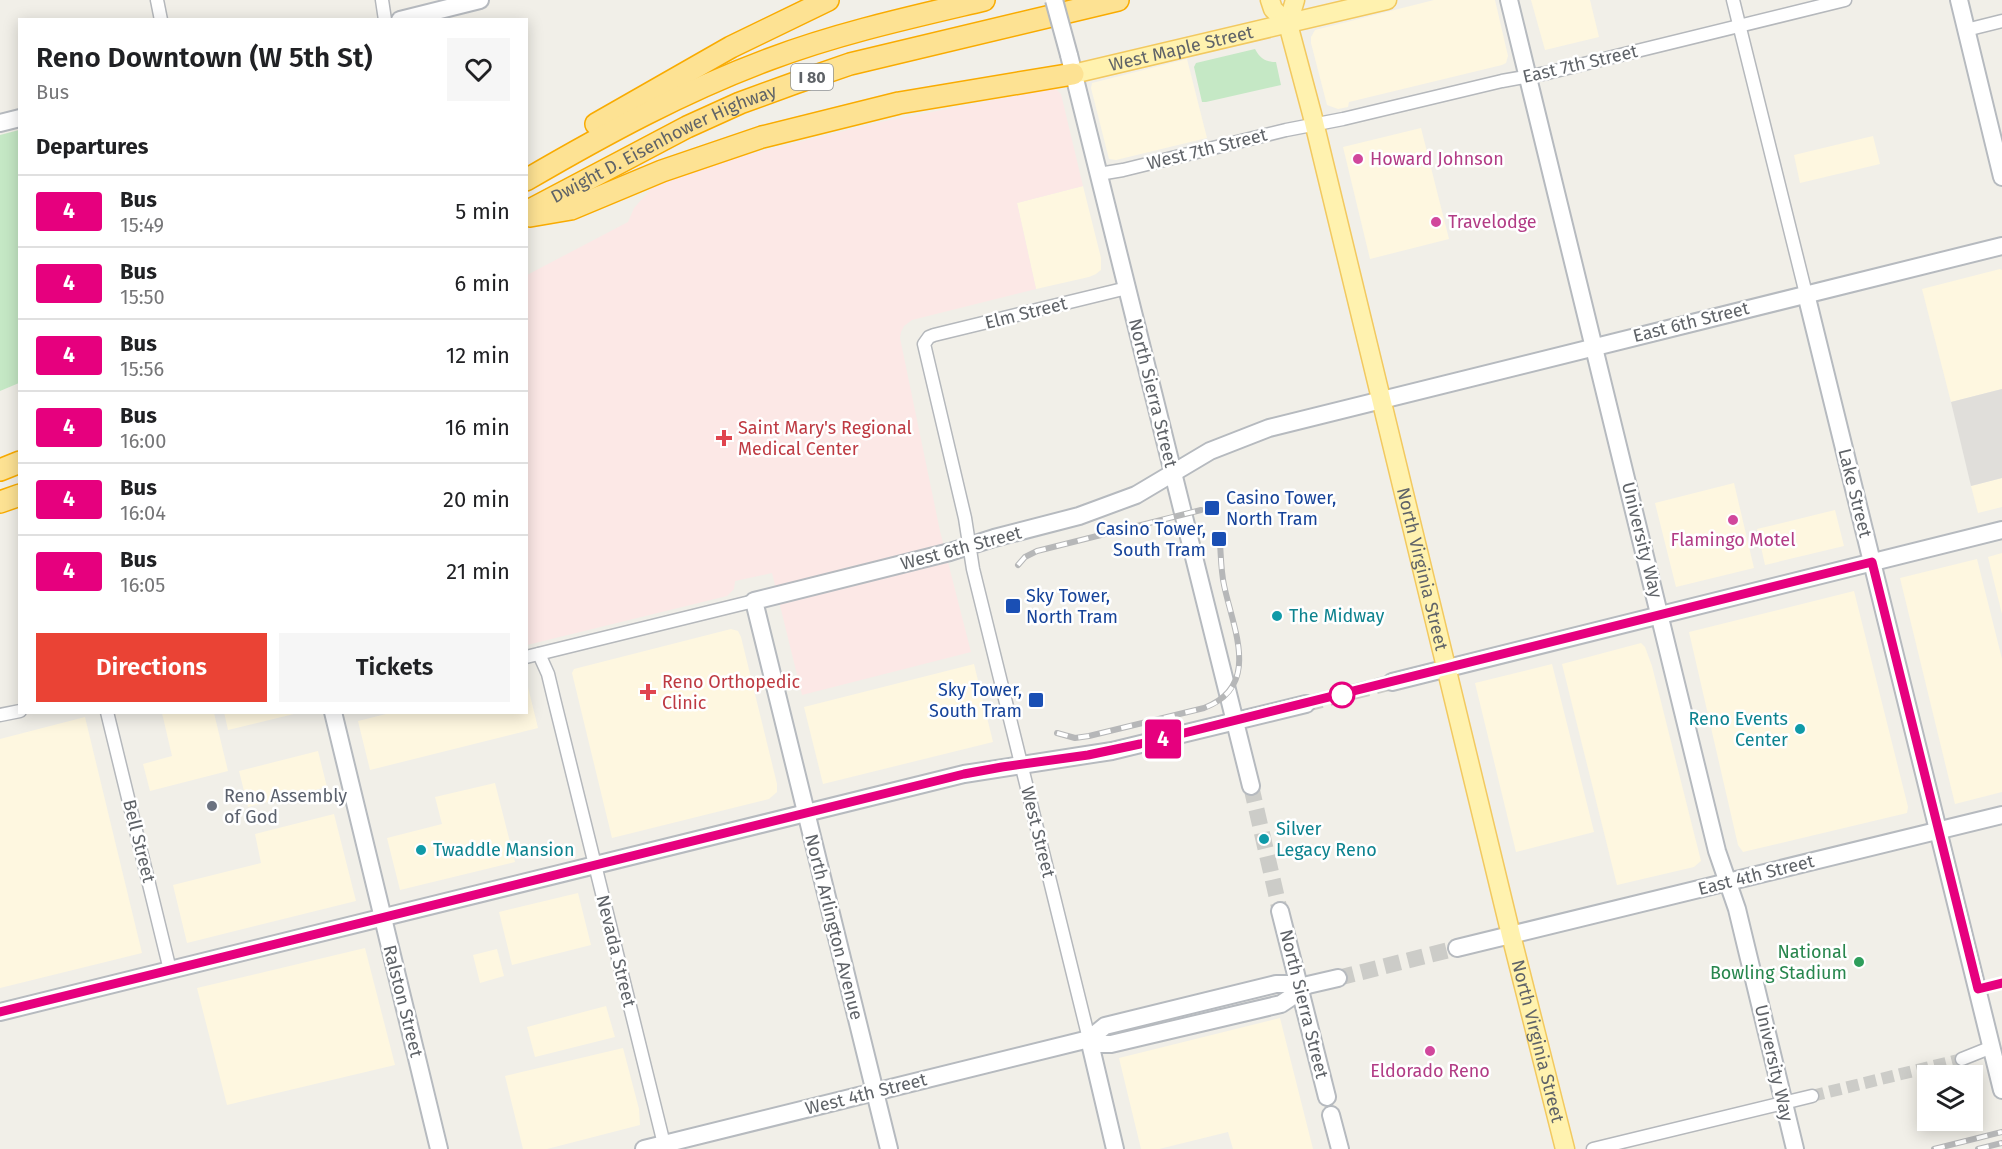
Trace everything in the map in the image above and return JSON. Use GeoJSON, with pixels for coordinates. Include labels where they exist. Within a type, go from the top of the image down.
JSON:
{"type":"FeatureCollection","features":[{"type":"Feature","properties":{"kind":"highway"},"geometry":{"type":"LineString","coordinates":[[528,163],[731,47],[828,0]]}},
{"type":"Feature","properties":{"kind":"highway","name":"Dwight D. Eisenhower Highway"},"geometry":{"type":"LineString","coordinates":[[528,179],[646,113],[751,66],[859,30],[984,0]]}},
{"type":"Feature","properties":{"kind":"highway","name":"Dwight D. Eisenhower Highway"},"geometry":{"type":"LineString","coordinates":[[528,211],[687,127],[795,82],[850,64],[1118,0]]}},
{"type":"Feature","properties":{"kind":"highway"},"geometry":{"type":"LineString","coordinates":[[528,217],[571,209],[662,171],[762,137],[1071,64]]}},
{"type":"Feature","properties":{"kind":"highway"},"geometry":{"type":"LineString","coordinates":[[0,470],[18,463]]}},
{"type":"Feature","properties":{"kind":"highway"},"geometry":{"type":"LineString","coordinates":[[0,502],[18,496]]}},
{"type":"Feature","properties":{"kind":"main road"},"geometry":{"type":"LineString","coordinates":[[408,18],[480,0]]}},
{"type":"Feature","properties":{"kind":"main road","name":"North Sierra Street"},"geometry":{"type":"LineString","coordinates":[[1054,0],[1251,786]]}},
{"type":"Feature","properties":{"kind":"main road","name":"North Virginia Street"},"geometry":{"type":"LineString","coordinates":[[1270,0],[1273,9],[1288,24],[1315,125],[1565,1149]]}},
{"type":"Feature","properties":{"kind":"main road"},"geometry":{"type":"LineString","coordinates":[[1288,24],[1295,0]]}},
{"type":"Feature","properties":{"kind":"main road","name":"West Maple Street"},"geometry":{"type":"LineString","coordinates":[[1071,64],[1288,24],[1387,0]]}},
{"type":"Feature","properties":{"kind":"main road","name":"University Way"},"geometry":{"type":"LineString","coordinates":[[1509,0],[1717,851],[1744,939],[1794,1149]]}},
{"type":"Feature","properties":{"kind":"main road"},"geometry":{"type":"LineString","coordinates":[[1959,0],[2002,177]]}},
{"type":"Feature","properties":{"kind":"main road"},"geometry":{"type":"LineString","coordinates":[[0,123],[18,118]]}},
{"type":"Feature","properties":{"kind":"main road","name":"East 6th Street"},"geometry":{"type":"LineString","coordinates":[[1381,401],[2002,246]]}},
{"type":"Feature","properties":{"kind":"main road","name":"Lake Street"},"geometry":{"type":"LineString","coordinates":[[1806,294],[2002,1090]]}},
{"type":"Feature","properties":{"kind":"main road","name":"West 6th Street"},"geometry":{"type":"LineString","coordinates":[[754,601],[1079,516],[1136,495],[1210,451],[1248,435],[1381,401]]}},
{"type":"Feature","properties":{"kind":"main road"},"geometry":{"type":"LineString","coordinates":[[1392,682],[2002,530]]}},
{"type":"Feature","properties":{"kind":"main road","name":"North Arlington Avenue"},"geometry":{"type":"LineString","coordinates":[[754,601],[889,1149]]}},
{"type":"Feature","properties":{"kind":"main road"},"geometry":{"type":"LineString","coordinates":[[0,1012],[964,774],[1112,750],[1306,704]]}},
{"type":"Feature","properties":{"kind":"main road","name":"Ralston Street"},"geometry":{"type":"LineString","coordinates":[[333,714],[440,1149]]}},
{"type":"Feature","properties":{"kind":"main road","name":"East 4th Street"},"geometry":{"type":"LineString","coordinates":[[1511,935],[2002,815]]}},
{"type":"Feature","properties":{"kind":"main road","name":"North Sierra Street"},"geometry":{"type":"LineString","coordinates":[[1280,912],[1327,1097]]}},
{"type":"Feature","properties":{"kind":"main road"},"geometry":{"type":"LineString","coordinates":[[1457,948],[1511,935]]}},
{"type":"Feature","properties":{"kind":"main road","name":"West 4th Street"},"geometry":{"type":"LineString","coordinates":[[644,1149],[1089,1039],[1104,1026],[1116,1023],[1276,984],[1299,987],[1338,978]]}},
{"type":"Feature","properties":{"kind":"main road","name":"West Street"},"geometry":{"type":"LineString","coordinates":[[1089,1039],[1115,1149]]}},
{"type":"Feature","properties":{"kind":"main road"},"geometry":{"type":"LineString","coordinates":[[1331,1115],[1340,1149]]}},
{"type":"Feature","properties":{"kind":"street"},"geometry":{"type":"LineString","coordinates":[[157,0],[161,18]]}},
{"type":"Feature","properties":{"kind":"street"},"geometry":{"type":"LineString","coordinates":[[381,0],[385,18]]}},
{"type":"Feature","properties":{"kind":"street","name":"Lake Street"},"geometry":{"type":"LineString","coordinates":[[1733,0],[1806,294]]}},
{"type":"Feature","properties":{"kind":"street","name":"East 7th Street"},"geometry":{"type":"LineString","coordinates":[[1315,125],[1845,0]]}},
{"type":"Feature","properties":{"kind":"street"},"geometry":{"type":"LineString","coordinates":[[1966,30],[2002,21]]}},
{"type":"Feature","properties":{"kind":"street","name":"West 7th Street"},"geometry":{"type":"LineString","coordinates":[[1099,174],[1315,125]]}},
{"type":"Feature","properties":{"kind":"street","name":"Elm Street"},"geometry":{"type":"LineString","coordinates":[[926,340],[934,335],[1127,288]]}},
{"type":"Feature","properties":{"kind":"street","name":"West Street"},"geometry":{"type":"LineString","coordinates":[[926,340],[924,349],[965,518],[975,579],[1089,1039]]}},
{"type":"Feature","properties":{"kind":"street","name":"West 6th Street"},"geometry":{"type":"LineString","coordinates":[[533,655],[754,601]]}},
{"type":"Feature","properties":{"kind":"street","name":"Nevada Street"},"geometry":{"type":"LineString","coordinates":[[533,655],[548,674],[664,1144]]}},
{"type":"Feature","properties":{"kind":"street"},"geometry":{"type":"LineString","coordinates":[[0,715],[18,711]]}},
{"type":"Feature","properties":{"kind":"street","name":"Bell Street"},"geometry":{"type":"LineString","coordinates":[[107,714],[170,970]]}},
{"type":"Feature","properties":{"kind":"street"},"geometry":{"type":"LineString","coordinates":[[1962,1059],[1992,1047]]}},
{"type":"Feature","properties":{"kind":"street"},"geometry":{"type":"LineString","coordinates":[[1593,1149],[1812,1096]]}},
{"type":"Feature","properties":{"kind":"shaded area"},"geometry":{"type":"Polygon","coordinates":[[[1434,0],[1495,0],[1508,56],[1506,63],[1349,102],[1348,107],[1338,109],[1327,105],[1311,43],[1315,30],[1434,0]]]}},
{"type":"Feature","properties":{"kind":"shaded area"},"geometry":{"type":"Polygon","coordinates":[[[1531,0],[1590,0],[1599,37],[1545,50],[1531,0]]]}},
{"type":"Feature","properties":{"kind":"shaded area"},"geometry":{"type":"Polygon","coordinates":[[[1187,59],[1207,138],[1116,160],[1109,159],[1091,88],[1092,83],[1187,59]]]}},
{"type":"Feature","properties":{"kind":"shaded area","name":"Saint Mary's Regional Medical Center"},"geometry":{"type":"Polygon","coordinates":[[[1055,88],[1061,94],[1083,186],[1017,203],[1036,289],[912,320],[904,326],[901,332],[900,338],[940,531],[971,652],[802,695],[772,573],[735,581],[734,589],[727,596],[528,645],[528,274],[628,222],[634,208],[657,182],[697,167],[880,122],[1055,88]]]}},
{"type":"Feature","properties":{"kind":"shaded area"},"geometry":{"type":"Polygon","coordinates":[[[1421,128],[1449,239],[1370,259],[1343,147],[1421,128]]]}},
{"type":"Feature","properties":{"kind":"shaded area"},"geometry":{"type":"Polygon","coordinates":[[[1873,136],[1880,164],[1800,183],[1794,155],[1873,136]]]}},
{"type":"Feature","properties":{"kind":"shaded area"},"geometry":{"type":"Polygon","coordinates":[[[1083,186],[1101,258],[1101,270],[1089,277],[1036,289],[1017,203],[1083,186]]]}},
{"type":"Feature","properties":{"kind":"shaded area"},"geometry":{"type":"Polygon","coordinates":[[[2002,270],[2002,389],[1951,402],[1922,289],[2002,270]]]}},
{"type":"Feature","properties":{"kind":"shaded area"},"geometry":{"type":"Polygon","coordinates":[[[2002,389],[2002,478],[1971,486],[1951,402],[2002,389]]]}},
{"type":"Feature","properties":{"kind":"shaded area"},"geometry":{"type":"Polygon","coordinates":[[[2002,478],[2002,507],[1978,513],[1971,486],[2002,478]]]}},
{"type":"Feature","properties":{"kind":"shaded area"},"geometry":{"type":"Polygon","coordinates":[[[1734,483],[1754,568],[1676,587],[1655,503],[1734,483]]]}},
{"type":"Feature","properties":{"kind":"shaded area"},"geometry":{"type":"Polygon","coordinates":[[[1835,510],[1844,546],[1765,565],[1757,529],[1835,510]]]}},
{"type":"Feature","properties":{"kind":"shaded area"},"geometry":{"type":"Polygon","coordinates":[[[2002,553],[2002,614],[1988,557],[2002,553]]]}},
{"type":"Feature","properties":{"kind":"shaded area"},"geometry":{"type":"Polygon","coordinates":[[[1977,559],[2002,659],[2002,792],[1955,804],[1900,578],[1977,559]]]}},
{"type":"Feature","properties":{"kind":"shaded area","name":"Reno Events Center"},"geometry":{"type":"Polygon","coordinates":[[[1854,591],[1908,807],[1907,813],[1743,852],[1738,845],[1689,632],[1854,591]]]}},
{"type":"Feature","properties":{"kind":"shaded area"},"geometry":{"type":"Polygon","coordinates":[[[731,629],[738,631],[741,637],[777,784],[777,792],[769,799],[612,838],[572,673],[574,669],[731,629]]]}},
{"type":"Feature","properties":{"kind":"shaded area"},"geometry":{"type":"Polygon","coordinates":[[[1641,643],[1645,647],[1652,666],[1701,861],[1694,867],[1617,885],[1562,664],[1641,643]]]}},
{"type":"Feature","properties":{"kind":"shaded area"},"geometry":{"type":"Polygon","coordinates":[[[974,664],[993,742],[823,784],[804,707],[974,664]]]}},
{"type":"Feature","properties":{"kind":"shaded area"},"geometry":{"type":"Polygon","coordinates":[[[1552,664],[1594,832],[1516,852],[1475,683],[1552,664]]]}},
{"type":"Feature","properties":{"kind":"shaded area"},"geometry":{"type":"Polygon","coordinates":[[[528,687],[538,728],[370,770],[358,721],[386,714],[528,714],[528,687]]]}},
{"type":"Feature","properties":{"kind":"shaded area"},"geometry":{"type":"Polygon","coordinates":[[[162,714],[214,714],[228,771],[150,791],[143,764],[172,756],[162,714]]]}},
{"type":"Feature","properties":{"kind":"shaded area"},"geometry":{"type":"Polygon","coordinates":[[[224,714],[294,714],[228,730],[224,714]]]}},
{"type":"Feature","properties":{"kind":"shaded area"},"geometry":{"type":"Polygon","coordinates":[[[85,717],[142,953],[0,988],[0,739],[85,717]]]}},
{"type":"Feature","properties":{"kind":"shaded area"},"geometry":{"type":"Polygon","coordinates":[[[318,751],[327,787],[248,807],[239,771],[318,751]]]}},
{"type":"Feature","properties":{"kind":"shaded area"},"geometry":{"type":"Polygon","coordinates":[[[495,783],[515,862],[400,890],[387,838],[442,824],[435,797],[495,783]]]}},
{"type":"Feature","properties":{"kind":"shaded area"},"geometry":{"type":"Polygon","coordinates":[[[334,814],[356,901],[187,943],[173,885],[261,863],[255,834],[334,814]]]}},
{"type":"Feature","properties":{"kind":"shaded area"},"geometry":{"type":"Polygon","coordinates":[[[578,893],[591,945],[512,965],[499,912],[578,893]]]}},
{"type":"Feature","properties":{"kind":"shaded area"},"geometry":{"type":"Polygon","coordinates":[[[365,948],[395,1065],[227,1105],[197,988],[365,948]]]}},
{"type":"Feature","properties":{"kind":"shaded area"},"geometry":{"type":"Polygon","coordinates":[[[497,949],[504,976],[480,983],[473,955],[497,949]]]}},
{"type":"Feature","properties":{"kind":"shaded area"},"geometry":{"type":"Polygon","coordinates":[[[606,1006],[615,1037],[535,1057],[527,1027],[606,1006]]]}},
{"type":"Feature","properties":{"kind":"shaded area"},"geometry":{"type":"Polygon","coordinates":[[[1280,1018],[1313,1149],[1233,1149],[1228,1132],[1159,1149],[1141,1149],[1119,1058],[1280,1018]]]}},
{"type":"Feature","properties":{"kind":"shaded area"},"geometry":{"type":"Polygon","coordinates":[[[623,1048],[639,1109],[640,1125],[547,1149],[523,1149],[505,1076],[623,1048]]]}},
{"type":"Feature","properties":{"kind":"green space"},"geometry":{"type":"Polygon","coordinates":[[[1255,49],[1263,59],[1276,62],[1281,85],[1202,102],[1194,67],[1196,63],[1255,49]]]}},
{"type":"Feature","properties":{"kind":"green space"},"geometry":{"type":"Polygon","coordinates":[[[18,130],[18,383],[0,391],[0,135],[18,130]]]}},
{"type":"Feature","properties":{"kind":"tunnel"},"geometry":{"type":"LineString","coordinates":[[1306,704],[1392,682]]}},
{"type":"Feature","properties":{"kind":"tunnel"},"geometry":{"type":"LineString","coordinates":[[1251,786],[1280,911]]}},
{"type":"Feature","properties":{"kind":"tunnel"},"geometry":{"type":"LineString","coordinates":[[1338,978],[1457,948]]}},
{"type":"Feature","properties":{"kind":"tunnel"},"geometry":{"type":"LineString","coordinates":[[1812,1096],[1962,1059]]}},
{"type":"Feature","properties":{"kind":"railway"},"geometry":{"type":"LineString","coordinates":[[1018,565],[1025,557],[1037,551],[1201,510]]}},
{"type":"Feature","properties":{"kind":"railway"},"geometry":{"type":"LineString","coordinates":[[1057,733],[1075,738],[1089,736],[1204,708],[1222,698],[1233,686],[1238,671],[1239,655],[1223,580],[1220,543]]}},
{"type":"Feature","properties":{"kind":"railway"},"geometry":{"type":"LineString","coordinates":[[1934,1149],[2002,1132]]}},
{"type":"Feature","properties":{"kind":"railway"},"geometry":{"type":"LineString","coordinates":[[1978,1149],[2002,1143]]}},
{"type":"Feature","properties":{"kind":"bus line","name":"4"},"geometry":{"type":"LineString","coordinates":[[0,1012],[964,774],[1088,755],[1140,744],[1872,562],[1978,989],[2002,983]]}},
{"type":"Feature","properties":{"kind":"place","name":"Howard Johnson"},"geometry":{"type":"Point","coordinates":[1358,159]}},
{"type":"Feature","properties":{"kind":"place","name":"Travelodge"},"geometry":{"type":"Point","coordinates":[1436,222]}},
{"type":"Feature","properties":{"kind":"place","name":"Saint Mary's Regional Medical Center"},"geometry":{"type":"Point","coordinates":[724,438]}},
{"type":"Feature","properties":{"kind":"place","name":"Casino Tower, North Tram"},"geometry":{"type":"Point","coordinates":[1212,508]}},
{"type":"Feature","properties":{"kind":"place","name":"Flamingo Motel"},"geometry":{"type":"Point","coordinates":[1733,520]}},
{"type":"Feature","properties":{"kind":"place","name":"Casino Tower, South Tram"},"geometry":{"type":"Point","coordinates":[1219,539]}},
{"type":"Feature","properties":{"kind":"place","name":"Sky Tower, North Tram"},"geometry":{"type":"Point","coordinates":[1013,606]}},
{"type":"Feature","properties":{"kind":"place","name":"The Midway"},"geometry":{"type":"Point","coordinates":[1277,616]}},
{"type":"Feature","properties":{"kind":"place","name":"Reno Orthopedic Clinic"},"geometry":{"type":"Point","coordinates":[648,692]}},
{"type":"Feature","properties":{"kind":"place","name":"Sky Tower, South Tram"},"geometry":{"type":"Point","coordinates":[1036,700]}},
{"type":"Feature","properties":{"kind":"place","name":"Reno Events Center"},"geometry":{"type":"Point","coordinates":[1800,729]}},
{"type":"Feature","properties":{"kind":"place","name":"Reno Assembly of God"},"geometry":{"type":"Point","coordinates":[212,806]}},
{"type":"Feature","properties":{"kind":"place","name":"Silver Legacy Reno"},"geometry":{"type":"Point","coordinates":[1264,839]}},
{"type":"Feature","properties":{"kind":"place","name":"Twaddle Mansion"},"geometry":{"type":"Point","coordinates":[421,850]}},
{"type":"Feature","properties":{"kind":"place","name":"National Bowling Stadium"},"geometry":{"type":"Point","coordinates":[1859,962]}},
{"type":"Feature","properties":{"kind":"place","name":"Eldorado Reno"},"geometry":{"type":"Point","coordinates":[1430,1051]}}]}
